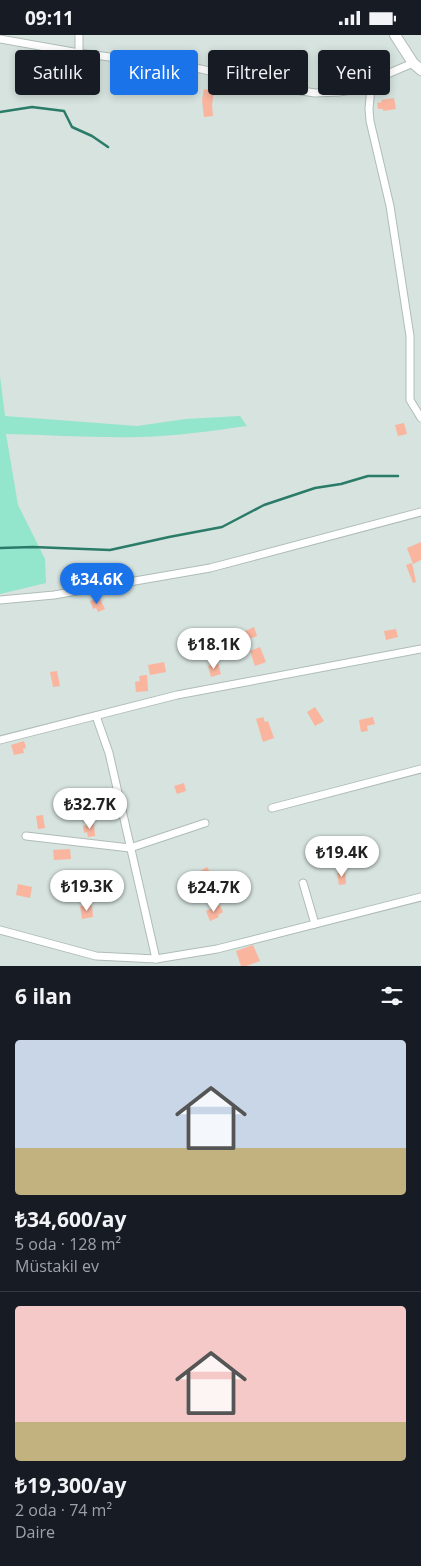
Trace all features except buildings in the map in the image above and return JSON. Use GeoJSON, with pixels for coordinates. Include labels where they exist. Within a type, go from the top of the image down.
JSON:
{"type":"FeatureCollection","features":[{"type":"Feature","properties":{"kind":"street"},"geometry":{"type":"LineString","coordinates":[[79,35],[79,50]]}},
{"type":"Feature","properties":{"kind":"street"},"geometry":{"type":"LineString","coordinates":[[390,74],[417,67],[395,35]]}},
{"type":"Feature","properties":{"kind":"street"},"geometry":{"type":"LineString","coordinates":[[0,39],[62,50]]}},
{"type":"Feature","properties":{"kind":"street"},"geometry":{"type":"LineString","coordinates":[[100,56],[201,69],[268,86],[318,93]]}},
{"type":"Feature","properties":{"kind":"street"},"geometry":{"type":"LineString","coordinates":[[370,95],[370,121],[390,206],[410,336],[410,400],[421,418]]}},
{"type":"Feature","properties":{"kind":"street"},"geometry":{"type":"LineString","coordinates":[[0,600],[54,595],[210,568],[421,512]]}},
{"type":"Feature","properties":{"kind":"street"},"geometry":{"type":"LineString","coordinates":[[0,740],[177,695],[421,649]]}},
{"type":"Feature","properties":{"kind":"street"},"geometry":{"type":"LineString","coordinates":[[96,716],[109,753],[156,959]]}},
{"type":"Feature","properties":{"kind":"street"},"geometry":{"type":"LineString","coordinates":[[272,808],[421,769]]}},
{"type":"Feature","properties":{"kind":"street"},"geometry":{"type":"LineString","coordinates":[[26,836],[130,848],[205,823]]}},
{"type":"Feature","properties":{"kind":"street"},"geometry":{"type":"LineString","coordinates":[[303,883],[315,924]]}},
{"type":"Feature","properties":{"kind":"street"},"geometry":{"type":"LineString","coordinates":[[0,930],[96,956],[156,959],[217,949],[421,897]]}},
{"type":"Feature","properties":{"kind":"green space"},"geometry":{"type":"Polygon","coordinates":[[[0,376],[5,416],[137,426],[186,419],[240,416],[247,426],[140,437],[6,434],[18,505],[45,559],[46,583],[0,594],[0,376]]]}},
{"type":"Feature","properties":{"kind":"waterway"},"geometry":{"type":"LineString","coordinates":[[0,112],[32,107],[64,111],[72,127],[92,136],[108,147]]}},
{"type":"Feature","properties":{"kind":"waterway"},"geometry":{"type":"LineString","coordinates":[[0,548],[33,547],[110,550],[222,527],[264,505],[315,488],[341,484],[368,476],[398,476]]}}]}
